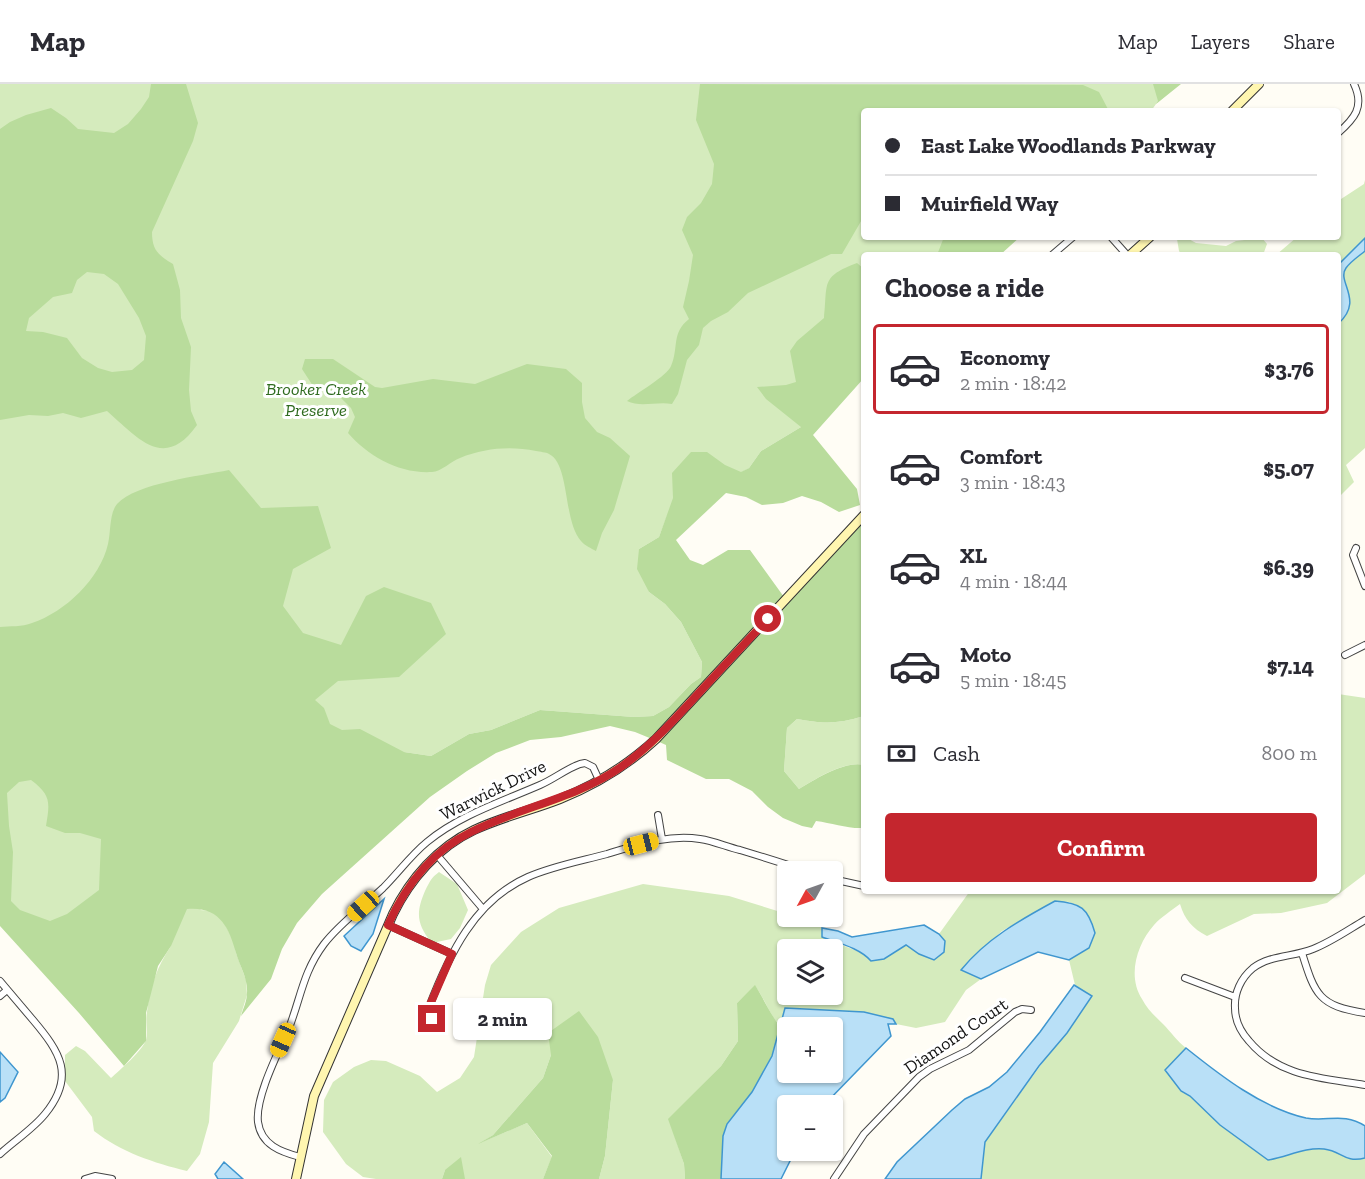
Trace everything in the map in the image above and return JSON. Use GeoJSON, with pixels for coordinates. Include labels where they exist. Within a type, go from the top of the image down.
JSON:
{"type":"FeatureCollection","features":[{"type":"Feature","properties":{"kind":"street"},"geometry":{"type":"LineString","coordinates":[[1235,108],[1259,84]]}},
{"type":"Feature","properties":{"kind":"street"},"geometry":{"type":"LineString","coordinates":[[1341,130],[1358,111],[1359,96],[1354,84]]}},
{"type":"Feature","properties":{"kind":"street"},"geometry":{"type":"LineString","coordinates":[[1056,252],[1070,240]]}},
{"type":"Feature","properties":{"kind":"street"},"geometry":{"type":"LineString","coordinates":[[1114,240],[1125,252]]}},
{"type":"Feature","properties":{"kind":"street"},"geometry":{"type":"LineString","coordinates":[[1132,252],[1146,240]]}},
{"type":"Feature","properties":{"kind":"street"},"geometry":{"type":"LineString","coordinates":[[296,1179],[311,1107],[318,1085],[400,899],[421,871],[437,855],[472,831],[560,799],[619,769],[656,739],[861,518]]}},
{"type":"Feature","properties":{"kind":"street"},"geometry":{"type":"LineString","coordinates":[[1356,548],[1353,555],[1365,586]]}},
{"type":"Feature","properties":{"kind":"street"},"geometry":{"type":"LineString","coordinates":[[1345,655],[1365,645]]}},
{"type":"Feature","properties":{"kind":"street","name":"Warwick Drive"},"geometry":{"type":"LineString","coordinates":[[300,1157],[280,1152],[270,1145],[261,1132],[258,1115],[265,1086],[291,1021],[304,978],[324,944],[426,843],[450,825],[547,782],[580,764],[593,766],[599,780]]}},
{"type":"Feature","properties":{"kind":"street"},"geometry":{"type":"LineString","coordinates":[[658,815],[662,839]]}},
{"type":"Feature","properties":{"kind":"street"},"geometry":{"type":"LineString","coordinates":[[432,1019],[428,1016],[429,1007],[452,954],[483,909],[501,892],[528,877],[662,839],[700,839],[777,862]]}},
{"type":"Feature","properties":{"kind":"street"},"geometry":{"type":"LineString","coordinates":[[437,855],[483,909]]}},
{"type":"Feature","properties":{"kind":"street"},"geometry":{"type":"LineString","coordinates":[[843,881],[861,885]]}},
{"type":"Feature","properties":{"kind":"street"},"geometry":{"type":"LineString","coordinates":[[1365,920],[1317,947],[1258,964],[1244,977],[1235,996],[1235,1016],[1241,1032],[1253,1047],[1270,1060],[1284,1069],[1300,1074],[1365,1085]]}},
{"type":"Feature","properties":{"kind":"street"},"geometry":{"type":"LineString","coordinates":[[388,925],[452,954]]}},
{"type":"Feature","properties":{"kind":"street"},"geometry":{"type":"LineString","coordinates":[[1302,953],[1310,979],[1324,999],[1340,1008],[1365,1013]]}},
{"type":"Feature","properties":{"kind":"street"},"geometry":{"type":"LineString","coordinates":[[1185,978],[1235,996]]}},
{"type":"Feature","properties":{"kind":"street"},"geometry":{"type":"LineString","coordinates":[[0,981],[47,1037],[58,1054],[62,1072],[59,1090],[45,1114],[0,1154]]}},
{"type":"Feature","properties":{"kind":"street"},"geometry":{"type":"LineString","coordinates":[[0,996],[7,990]]}},
{"type":"Feature","properties":{"kind":"street","name":"Diamond Court"},"geometry":{"type":"LineString","coordinates":[[834,1179],[864,1134],[918,1077],[969,1050],[1015,1012],[1031,1010]]}},
{"type":"Feature","properties":{"kind":"street"},"geometry":{"type":"LineString","coordinates":[[84,1179],[95,1176],[112,1179]]}},
{"type":"Feature","properties":{"kind":"green space","name":"Brooker Creek Preserve"},"geometry":{"type":"Polygon","coordinates":[[[0,84],[1180,84],[1153,108],[861,108],[861,240],[994,240],[980,252],[861,252],[861,354],[801,427],[761,451],[749,468],[667,516],[659,537],[639,549],[649,592],[665,604],[681,622],[702,662],[701,677],[669,707],[653,716],[634,717],[540,710],[491,730],[469,734],[431,756],[404,752],[200,910],[213,911],[223,921],[234,941],[246,980],[247,995],[239,1021],[213,1063],[209,1122],[200,1154],[187,1171],[138,1156],[94,1131],[92,1117],[65,1081],[65,1055],[76,1046],[85,1051],[111,1078],[140,1049],[146,1040],[146,1015],[152,985],[171,946],[79,1011],[0,918],[0,84]]]}},
{"type":"Feature","properties":{"kind":"green space"},"geometry":{"type":"Polygon","coordinates":[[[151,84],[186,84],[198,123],[193,141],[152,232],[153,243],[157,251],[173,264],[180,290],[181,318],[191,347],[189,390],[191,411],[197,425],[185,439],[173,446],[162,448],[140,439],[107,411],[81,418],[63,413],[0,420],[0,129],[26,115],[51,108],[78,129],[114,133],[128,124],[149,97],[151,84]],[[87,272],[77,280],[72,293],[53,297],[29,318],[26,331],[43,332],[67,338],[82,358],[98,368],[112,372],[132,370],[144,360],[146,336],[139,318],[118,284],[104,274],[87,272]]]}},
{"type":"Feature","properties":{"kind":"green space"},"geometry":{"type":"Polygon","coordinates":[[[700,84],[1083,85],[1099,92],[1107,108],[861,108],[861,221],[842,254],[831,254],[748,293],[728,312],[703,328],[699,345],[687,360],[678,394],[672,404],[632,403],[627,401],[658,379],[671,366],[678,335],[683,324],[689,319],[683,307],[693,255],[682,230],[687,217],[701,203],[712,184],[714,164],[696,120],[700,84]]]}},
{"type":"Feature","properties":{"kind":"green space"},"geometry":{"type":"Polygon","coordinates":[[[1153,84],[1181,84],[1156,104],[1158,101],[1153,84]]]}},
{"type":"Feature","properties":{"kind":"green space"},"geometry":{"type":"Polygon","coordinates":[[[1365,180],[1365,238],[1341,262],[1341,252],[1280,252],[1294,240],[1341,240],[1341,199],[1364,184],[1365,180]]]}},
{"type":"Feature","properties":{"kind":"green space"},"geometry":{"type":"Polygon","coordinates":[[[943,240],[1017,240],[1003,252],[938,252],[943,240]]]}},
{"type":"Feature","properties":{"kind":"green space"},"geometry":{"type":"Polygon","coordinates":[[[1177,240],[1226,246],[1236,241],[1264,240],[1267,244],[1264,252],[1179,251],[1177,240]]]}},
{"type":"Feature","properties":{"kind":"green space"},"geometry":{"type":"Polygon","coordinates":[[[1365,251],[1365,448],[1346,465],[1354,482],[1341,495],[1341,321],[1349,307],[1350,299],[1344,273],[1350,263],[1365,251]]]}},
{"type":"Feature","properties":{"kind":"green space"},"geometry":{"type":"Polygon","coordinates":[[[857,263],[861,266],[861,381],[813,435],[857,489],[860,505],[839,512],[821,502],[802,496],[783,503],[762,505],[746,497],[726,493],[676,540],[690,560],[703,565],[728,550],[750,550],[784,597],[652,739],[610,726],[561,737],[530,740],[496,753],[430,797],[322,894],[297,923],[282,949],[271,979],[241,1016],[247,988],[226,927],[221,920],[207,911],[187,909],[171,946],[158,966],[146,1013],[146,1041],[124,1066],[0,926],[0,627],[24,625],[44,618],[57,611],[79,592],[97,570],[104,557],[114,508],[126,497],[169,481],[229,470],[261,508],[318,506],[331,548],[293,569],[283,606],[303,633],[341,645],[366,596],[384,587],[431,603],[446,634],[399,677],[338,681],[315,700],[324,708],[330,724],[342,730],[360,729],[404,752],[431,756],[469,734],[491,730],[540,710],[634,717],[653,716],[669,707],[701,677],[702,662],[681,622],[665,604],[649,592],[637,569],[639,549],[659,537],[673,498],[672,473],[691,452],[707,452],[725,465],[741,472],[749,468],[761,451],[801,427],[766,399],[757,387],[796,382],[790,351],[797,341],[824,318],[826,289],[831,277],[857,263]],[[31,780],[19,782],[7,793],[13,852],[11,901],[20,910],[50,921],[67,914],[99,890],[101,839],[80,833],[65,833],[46,826],[48,800],[42,790],[31,780]]]}},
{"type":"Feature","properties":{"kind":"green space"},"geometry":{"type":"Polygon","coordinates":[[[305,359],[333,359],[375,387],[382,388],[433,379],[475,384],[527,364],[566,369],[582,383],[585,418],[597,432],[610,438],[630,456],[614,510],[596,551],[586,546],[575,532],[560,469],[556,460],[549,454],[507,448],[479,452],[460,458],[435,472],[420,472],[396,467],[365,449],[348,433],[355,417],[351,408],[339,396],[313,386],[302,369],[305,359]]]}},
{"type":"Feature","properties":{"kind":"green space"},"geometry":{"type":"Polygon","coordinates":[[[861,522],[861,717],[831,722],[797,719],[787,728],[784,771],[799,789],[840,768],[861,765],[861,828],[816,821],[812,828],[783,818],[752,791],[729,779],[706,779],[667,760],[666,745],[657,741],[861,522]]]}},
{"type":"Feature","properties":{"kind":"green space"},"geometry":{"type":"Polygon","coordinates":[[[1341,694],[1365,698],[1365,874],[1341,892],[1341,694]]]}},
{"type":"Feature","properties":{"kind":"green space"},"geometry":{"type":"Polygon","coordinates":[[[861,717],[861,765],[839,768],[799,789],[784,771],[787,728],[797,719],[815,722],[846,721],[861,717]]]}},
{"type":"Feature","properties":{"kind":"green space"},"geometry":{"type":"Polygon","coordinates":[[[439,872],[457,884],[468,910],[460,928],[451,939],[432,943],[420,924],[419,912],[422,898],[432,878],[439,872]]]}},
{"type":"Feature","properties":{"kind":"green space"},"geometry":{"type":"Polygon","coordinates":[[[643,884],[729,896],[777,911],[777,927],[820,927],[822,937],[827,939],[777,939],[777,1005],[843,1005],[843,945],[867,955],[906,945],[919,954],[934,959],[944,951],[945,941],[939,934],[968,894],[1339,894],[1327,903],[1281,913],[1254,914],[1207,936],[1190,923],[1180,904],[1157,922],[1143,941],[1136,960],[1135,980],[1146,1006],[1186,1048],[1166,1070],[1181,1091],[1190,1096],[1220,1125],[1268,1159],[1317,1149],[1330,1150],[1352,1159],[1365,1158],[1365,1179],[981,1179],[985,1142],[1091,996],[1075,985],[1069,960],[1089,948],[1070,902],[1055,901],[1002,931],[962,970],[981,979],[966,990],[945,1022],[916,1028],[896,1024],[893,1019],[785,1008],[782,1017],[777,1017],[777,1022],[755,986],[737,1003],[738,1041],[721,1066],[669,1119],[684,1164],[685,1179],[599,1179],[605,1156],[613,1080],[551,1055],[543,1078],[493,1135],[482,1142],[527,1123],[552,1157],[543,1179],[465,1179],[445,1170],[442,1179],[363,1177],[346,1164],[323,1132],[324,1100],[333,1082],[354,1067],[371,1060],[386,1061],[420,1076],[437,1092],[460,1078],[474,1057],[485,985],[491,965],[521,932],[559,908],[643,884]]]}},
{"type":"Feature","properties":{"kind":"green space"},"geometry":{"type":"Polygon","coordinates":[[[755,985],[777,1022],[777,1037],[772,1056],[752,1092],[727,1124],[723,1136],[721,1179],[685,1179],[684,1164],[668,1119],[721,1066],[738,1041],[737,1003],[755,985]]]}},
{"type":"Feature","properties":{"kind":"green space"},"geometry":{"type":"Polygon","coordinates":[[[579,1011],[598,1037],[613,1080],[605,1156],[599,1179],[543,1179],[552,1156],[527,1123],[478,1144],[493,1135],[543,1078],[551,1055],[548,1033],[579,1011]]]}},
{"type":"Feature","properties":{"kind":"green space"},"geometry":{"type":"Polygon","coordinates":[[[461,1157],[465,1179],[442,1179],[445,1170],[461,1157]]]}},
{"type":"Feature","properties":{"kind":"water"},"geometry":{"type":"Polygon","coordinates":[[[1365,238],[1365,251],[1350,263],[1344,273],[1350,299],[1346,315],[1341,321],[1341,262],[1365,238]]]}},
{"type":"Feature","properties":{"kind":"water"},"geometry":{"type":"Polygon","coordinates":[[[384,899],[373,934],[361,951],[351,946],[344,936],[384,899]]]}},
{"type":"Feature","properties":{"kind":"water"},"geometry":{"type":"Polygon","coordinates":[[[1055,901],[1077,905],[1086,912],[1095,933],[1089,948],[1069,960],[1038,952],[981,979],[961,970],[992,940],[1016,923],[1055,901]]]}},
{"type":"Feature","properties":{"kind":"water"},"geometry":{"type":"Polygon","coordinates":[[[924,925],[939,934],[945,941],[944,952],[934,960],[906,945],[884,959],[871,961],[855,949],[843,944],[843,939],[822,937],[822,928],[852,937],[924,925]]]}},
{"type":"Feature","properties":{"kind":"water"},"geometry":{"type":"Polygon","coordinates":[[[1074,985],[1092,996],[985,1142],[981,1179],[885,1179],[897,1162],[952,1110],[965,1099],[989,1087],[1007,1072],[1074,985]]]}},
{"type":"Feature","properties":{"kind":"water"},"geometry":{"type":"Polygon","coordinates":[[[785,1008],[864,1012],[893,1019],[896,1024],[888,1024],[891,1036],[834,1095],[777,1095],[777,1161],[790,1161],[781,1179],[721,1179],[723,1136],[727,1124],[752,1092],[772,1056],[777,1038],[777,1083],[843,1083],[843,1017],[783,1017],[785,1008]]]}},
{"type":"Feature","properties":{"kind":"water"},"geometry":{"type":"Polygon","coordinates":[[[1186,1048],[1228,1080],[1274,1107],[1306,1118],[1343,1118],[1365,1126],[1365,1158],[1352,1159],[1330,1150],[1317,1149],[1268,1160],[1220,1125],[1190,1096],[1181,1091],[1165,1070],[1186,1048]]]}},
{"type":"Feature","properties":{"kind":"water"},"geometry":{"type":"Polygon","coordinates":[[[0,1052],[18,1072],[5,1098],[0,1102],[0,1052]]]}},
{"type":"Feature","properties":{"kind":"water"},"geometry":{"type":"Polygon","coordinates":[[[224,1162],[243,1179],[218,1179],[215,1174],[224,1162]]]}},
{"type":"Feature","properties":{"kind":"route"},"geometry":{"type":"LineString","coordinates":[[432,1019],[428,1016],[429,1007],[452,954],[388,925],[400,899],[421,871],[437,855],[472,831],[560,799],[619,769],[656,739],[768,619]]}}]}
